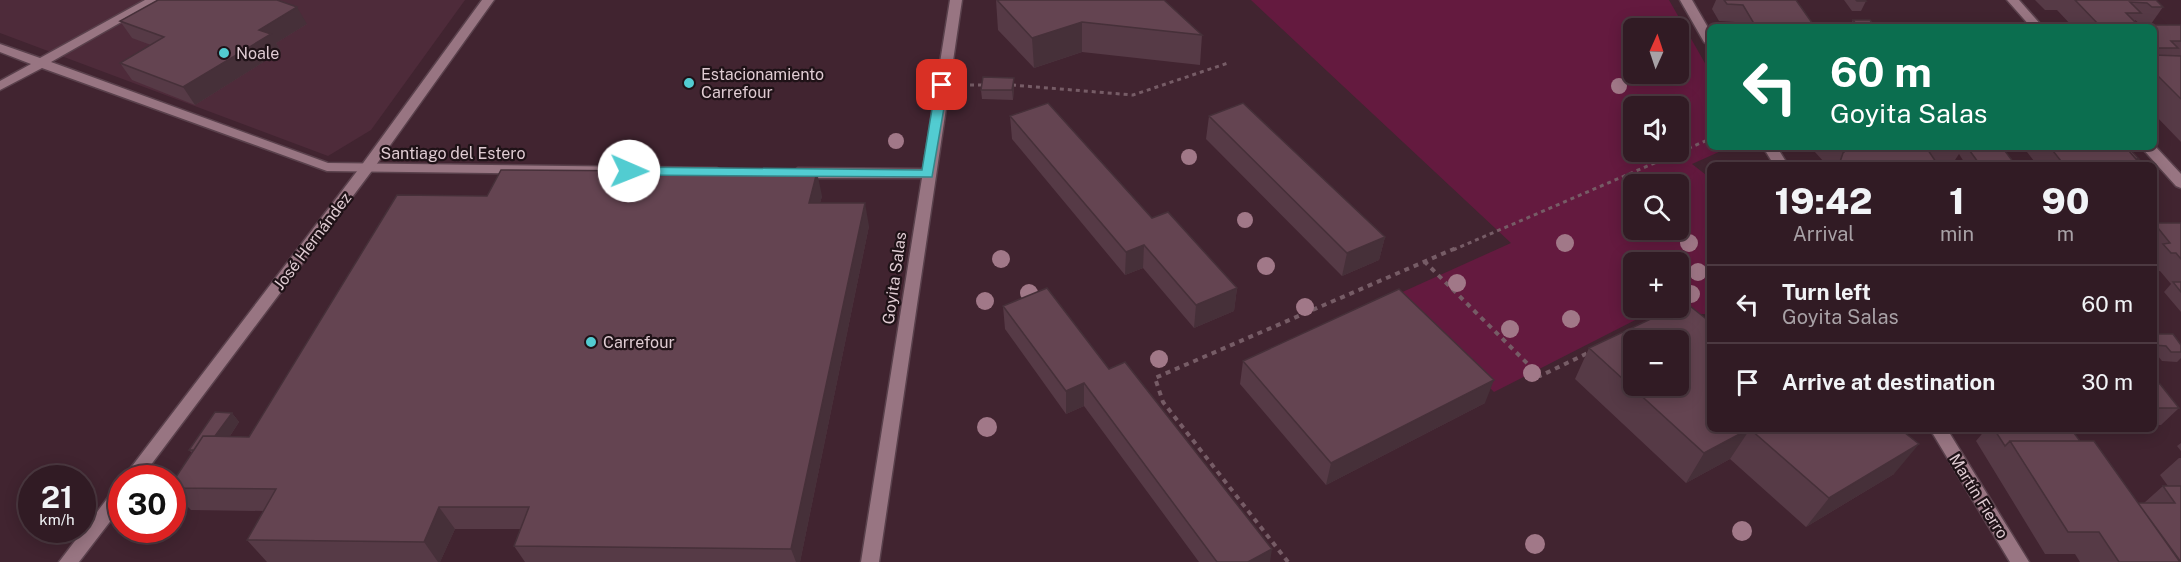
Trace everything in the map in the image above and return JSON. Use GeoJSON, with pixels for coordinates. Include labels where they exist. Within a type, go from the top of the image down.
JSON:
{"type":"FeatureCollection","features":[{"type":"Feature","properties":{"kind":"street"},"geometry":{"type":"LineString","coordinates":[[0,86],[154,0]]}},
{"type":"Feature","properties":{"kind":"street","name":"José Hernández"},"geometry":{"type":"LineString","coordinates":[[141,465],[366,169],[488,0]]}},
{"type":"Feature","properties":{"kind":"street","name":"Goyita Salas"},"geometry":{"type":"LineString","coordinates":[[870,562],[956,0]]}},
{"type":"Feature","properties":{"kind":"street"},"geometry":{"type":"LineString","coordinates":[[1686,0],[1707,37]]}},
{"type":"Feature","properties":{"kind":"street"},"geometry":{"type":"LineString","coordinates":[[2013,0],[2034,24]]}},
{"type":"Feature","properties":{"kind":"street","name":"Santiago del Estero"},"geometry":{"type":"LineString","coordinates":[[0,48],[327,167],[736,172]]}},
{"type":"Feature","properties":{"kind":"street"},"geometry":{"type":"LineString","coordinates":[[2151,150],[2181,183]]}},
{"type":"Feature","properties":{"kind":"street"},"geometry":{"type":"LineString","coordinates":[[784,172],[928,174]]}},
{"type":"Feature","properties":{"kind":"street","name":"Martín Fierro"},"geometry":{"type":"LineString","coordinates":[[1940,432],[2020,562]]}},
{"type":"Feature","properties":{"kind":"street"},"geometry":{"type":"LineString","coordinates":[[68,562],[108,510]]}},
{"type":"Feature","properties":{"kind":"path"},"geometry":{"type":"LineString","coordinates":[[1001,85],[1134,95],[1228,63]]}},
{"type":"Feature","properties":{"kind":"path"},"geometry":{"type":"LineString","coordinates":[[942,85],[990,85]]}},
{"type":"Feature","properties":{"kind":"path"},"geometry":{"type":"LineString","coordinates":[[1287,562],[1163,402],[1155,378],[1707,140]]}},
{"type":"Feature","properties":{"kind":"path"},"geometry":{"type":"LineString","coordinates":[[1425,261],[1540,376],[1593,351]]}},
{"type":"Feature","properties":{"kind":"shaded area"},"geometry":{"type":"Polygon","coordinates":[[[0,0],[465,0],[371,130],[328,156],[0,33],[0,0]]]}},
{"type":"Feature","properties":{"kind":"shaded area"},"geometry":{"type":"Polygon","coordinates":[[[1251,0],[1669,0],[1679,18],[1623,18],[1623,84],[1689,84],[1689,35],[1707,67],[1707,150],[1723,150],[1692,164],[1707,176],[1707,314],[1689,314],[1689,252],[1623,252],[1623,318],[1639,318],[1494,392],[1398,294],[1511,243],[1251,0]]]}},
{"type":"Feature","properties":{"kind":"building","name":"Noale"},"geometry":{"type":"Polygon","coordinates":[[[158,0],[277,0],[297,7],[259,30],[271,34],[183,87],[120,63],[164,37],[120,21],[158,0]]]}},
{"type":"Feature","properties":{"kind":"building"},"geometry":{"type":"Polygon","coordinates":[[[997,0],[1164,0],[1202,35],[1082,22],[1032,38],[997,0]]]}},
{"type":"Feature","properties":{"kind":"building"},"geometry":{"type":"Polygon","coordinates":[[[1724,0],[1796,0],[1813,24],[1754,24],[1743,5],[1727,4],[1724,0]]]}},
{"type":"Feature","properties":{"kind":"building"},"geometry":{"type":"Polygon","coordinates":[[[2075,0],[2156,0],[2163,7],[2130,2],[2141,13],[2126,13],[2137,24],[2098,24],[2075,0]]]}},
{"type":"Feature","properties":{"kind":"building"},"geometry":{"type":"Polygon","coordinates":[[[1853,20],[1870,20],[1873,24],[1856,24],[1853,20]]]}},
{"type":"Feature","properties":{"kind":"building"},"geometry":{"type":"Polygon","coordinates":[[[2157,25],[2181,25],[2181,41],[2171,41],[2178,48],[2157,48],[2157,25]]]}},
{"type":"Feature","properties":{"kind":"building"},"geometry":{"type":"Polygon","coordinates":[[[2157,55],[2181,56],[2181,99],[2157,75],[2157,55]]]}},
{"type":"Feature","properties":{"kind":"building"},"geometry":{"type":"Polygon","coordinates":[[[983,77],[1014,78],[1012,90],[981,90],[983,77]]]}},
{"type":"Feature","properties":{"kind":"building"},"geometry":{"type":"Polygon","coordinates":[[[1048,103],[1152,218],[1168,212],[1237,288],[1196,305],[1144,245],[1126,252],[1010,116],[1048,103]]]}},
{"type":"Feature","properties":{"kind":"building"},"geometry":{"type":"Polygon","coordinates":[[[1243,103],[1385,237],[1347,253],[1209,116],[1243,103]]]}},
{"type":"Feature","properties":{"kind":"building"},"geometry":{"type":"Polygon","coordinates":[[[1846,150],[1928,150],[1936,162],[1840,162],[1846,150]]]}},
{"type":"Feature","properties":{"kind":"building"},"geometry":{"type":"Polygon","coordinates":[[[1969,150],[2004,150],[2013,162],[1978,162],[1969,150]]]}},
{"type":"Feature","properties":{"kind":"building"},"geometry":{"type":"Polygon","coordinates":[[[2052,150],[2129,151],[2138,162],[2062,162],[2052,150]]]}},
{"type":"Feature","properties":{"kind":"building"},"geometry":{"type":"Polygon","coordinates":[[[2131,150],[2139,159],[2136,159],[2129,151],[2121,151],[2131,150]]]}},
{"type":"Feature","properties":{"kind":"building","name":"Carrefour"},"geometry":{"type":"Polygon","coordinates":[[[501,170],[817,172],[809,203],[865,203],[791,549],[514,546],[529,507],[439,507],[424,542],[247,540],[276,489],[186,488],[186,465],[184,465],[203,436],[249,437],[397,195],[487,196],[501,170]]]}},
{"type":"Feature","properties":{"kind":"building"},"geometry":{"type":"Polygon","coordinates":[[[2157,223],[2181,223],[2181,259],[2163,244],[2170,243],[2157,227],[2157,223]]]}},
{"type":"Feature","properties":{"kind":"building"},"geometry":{"type":"Polygon","coordinates":[[[2173,282],[2181,282],[2181,292],[2173,282]]]}},
{"type":"Feature","properties":{"kind":"building"},"geometry":{"type":"Polygon","coordinates":[[[1047,288],[1109,369],[1125,362],[1272,549],[1248,562],[1217,562],[1084,383],[1066,391],[1003,306],[1047,288]]]}},
{"type":"Feature","properties":{"kind":"building"},"geometry":{"type":"Polygon","coordinates":[[[1399,289],[1494,380],[1331,463],[1243,361],[1399,289]]]}},
{"type":"Feature","properties":{"kind":"building"},"geometry":{"type":"Polygon","coordinates":[[[1689,305],[1707,320],[1707,432],[1743,432],[1704,453],[1642,396],[1689,396],[1689,330],[1627,330],[1653,318],[1689,318],[1689,305]]]}},
{"type":"Feature","properties":{"kind":"building"},"geometry":{"type":"Polygon","coordinates":[[[1623,332],[1623,379],[1589,348],[1623,332]]]}},
{"type":"Feature","properties":{"kind":"building"},"geometry":{"type":"Polygon","coordinates":[[[2157,334],[2173,334],[2181,345],[2181,352],[2171,352],[2166,346],[2157,345],[2157,334]]]}},
{"type":"Feature","properties":{"kind":"building"},"geometry":{"type":"Polygon","coordinates":[[[2157,384],[2160,384],[2179,408],[2157,408],[2157,384]]]}},
{"type":"Feature","properties":{"kind":"building"},"geometry":{"type":"Polygon","coordinates":[[[215,412],[232,413],[215,436],[203,436],[194,450],[189,450],[215,412]]]}},
{"type":"Feature","properties":{"kind":"building"},"geometry":{"type":"Polygon","coordinates":[[[1753,432],[1904,432],[1919,444],[1829,498],[1753,432]]]}},
{"type":"Feature","properties":{"kind":"building"},"geometry":{"type":"Polygon","coordinates":[[[1996,432],[2073,432],[2080,441],[2010,441],[2005,446],[1996,432]]]}},
{"type":"Feature","properties":{"kind":"building"},"geometry":{"type":"Polygon","coordinates":[[[2010,441],[2094,441],[2180,562],[2119,562],[2099,532],[2068,532],[2010,441]]]}},
{"type":"Feature","properties":{"kind":"building"},"geometry":{"type":"Polygon","coordinates":[[[2163,486],[2181,486],[2181,562],[2138,503],[2175,503],[2163,486]]]}},
{"type":"Feature","properties":{"kind":"place","name":"Noale"},"geometry":{"type":"Point","coordinates":[224,53]}},
{"type":"Feature","properties":{"kind":"place","name":"Estacionamiento Carrefour"},"geometry":{"type":"Point","coordinates":[689,83]}},
{"type":"Feature","properties":{"kind":"place","name":"Carrefour"},"geometry":{"type":"Point","coordinates":[591,342]}},
{"type":"Feature","properties":{"kind":"route"},"geometry":{"type":"LineString","coordinates":[[629,171],[928,174],[942,85]]}}]}
